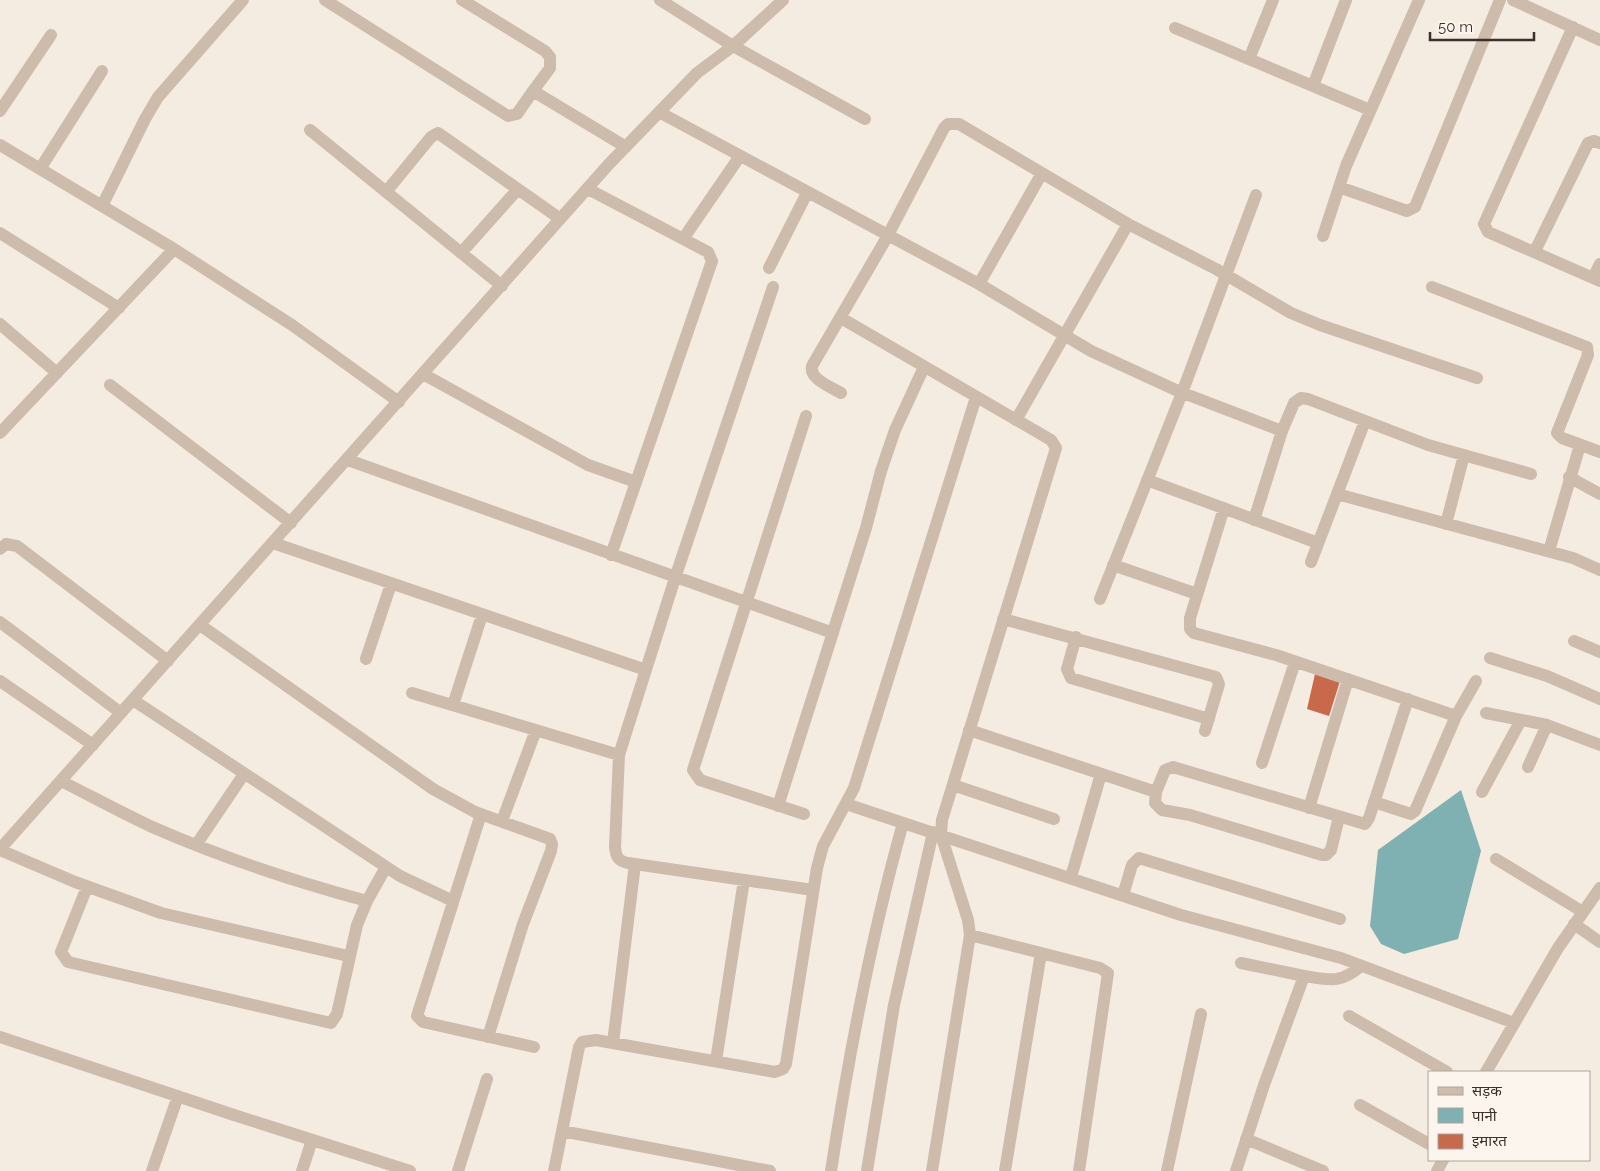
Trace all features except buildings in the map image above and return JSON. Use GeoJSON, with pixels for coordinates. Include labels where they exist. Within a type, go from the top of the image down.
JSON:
{"type":"FeatureCollection","features":[{"type":"Feature","properties":{"kind":"street"},"geometry":{"type":"LineString","coordinates":[[102,206],[145,119],[158,97],[243,0]]}},
{"type":"Feature","properties":{"kind":"street"},"geometry":{"type":"LineString","coordinates":[[325,0],[508,116],[517,114],[550,68],[550,57],[545,51],[462,0]]}},
{"type":"Feature","properties":{"kind":"street"},"geometry":{"type":"LineString","coordinates":[[660,0],[733,46],[865,119]]}},
{"type":"Feature","properties":{"kind":"street"},"geometry":{"type":"LineString","coordinates":[[348,956],[161,913],[87,887],[0,850],[348,460],[560,218],[697,73],[733,46],[783,0]]}},
{"type":"Feature","properties":{"kind":"street"},"geometry":{"type":"LineString","coordinates":[[1249,59],[1273,0]]}},
{"type":"Feature","properties":{"kind":"street"},"geometry":{"type":"LineString","coordinates":[[1313,86],[1346,0]]}},
{"type":"Feature","properties":{"kind":"street"},"geometry":{"type":"LineString","coordinates":[[1323,236],[1339,187],[1370,110],[1419,0]]}},
{"type":"Feature","properties":{"kind":"street"},"geometry":{"type":"LineString","coordinates":[[1339,187],[1407,211],[1415,207],[1500,0]]}},
{"type":"Feature","properties":{"kind":"street"},"geometry":{"type":"LineString","coordinates":[[1513,0],[1600,40]]}},
{"type":"Feature","properties":{"kind":"street"},"geometry":{"type":"LineString","coordinates":[[1573,27],[1484,224],[1488,232],[1597,279],[1600,264]]}},
{"type":"Feature","properties":{"kind":"street"},"geometry":{"type":"LineString","coordinates":[[1176,28],[1370,110]]}},
{"type":"Feature","properties":{"kind":"street"},"geometry":{"type":"LineString","coordinates":[[0,112],[51,35]]}},
{"type":"Feature","properties":{"kind":"street"},"geometry":{"type":"LineString","coordinates":[[40,169],[102,71]]}},
{"type":"Feature","properties":{"kind":"street"},"geometry":{"type":"LineString","coordinates":[[533,91],[626,147]]}},
{"type":"Feature","properties":{"kind":"street"},"geometry":{"type":"LineString","coordinates":[[659,112],[888,237],[979,284],[1090,351],[1182,393],[1282,431]]}},
{"type":"Feature","properties":{"kind":"street"},"geometry":{"type":"LineString","coordinates":[[841,393],[814,376],[811,370],[888,237],[944,128],[948,124],[959,124],[1128,224],[1226,275],[1291,313],[1320,325],[1477,378]]}},
{"type":"Feature","properties":{"kind":"street"},"geometry":{"type":"LineString","coordinates":[[310,130],[502,286]]}},
{"type":"Feature","properties":{"kind":"street"},"geometry":{"type":"LineString","coordinates":[[386,192],[431,137],[438,133],[560,218]]}},
{"type":"Feature","properties":{"kind":"street"},"geometry":{"type":"LineString","coordinates":[[1535,251],[1588,143],[1594,141],[1600,143]]}},
{"type":"Feature","properties":{"kind":"street"},"geometry":{"type":"LineString","coordinates":[[0,145],[174,249],[292,325],[399,402]]}},
{"type":"Feature","properties":{"kind":"street"},"geometry":{"type":"LineString","coordinates":[[683,239],[740,156]]}},
{"type":"Feature","properties":{"kind":"street"},"geometry":{"type":"LineString","coordinates":[[979,284],[1042,173]]}},
{"type":"Feature","properties":{"kind":"street"},"geometry":{"type":"LineString","coordinates":[[588,188],[708,252],[712,261],[611,555]]}},
{"type":"Feature","properties":{"kind":"street"},"geometry":{"type":"LineString","coordinates":[[460,253],[518,189]]}},
{"type":"Feature","properties":{"kind":"street"},"geometry":{"type":"LineString","coordinates":[[769,268],[807,193]]}},
{"type":"Feature","properties":{"kind":"street"},"geometry":{"type":"LineString","coordinates":[[1100,599],[1182,393],[1256,195]]}},
{"type":"Feature","properties":{"kind":"street"},"geometry":{"type":"LineString","coordinates":[[1016,420],[1128,224]]}},
{"type":"Feature","properties":{"kind":"street"},"geometry":{"type":"LineString","coordinates":[[0,233],[119,308]]}},
{"type":"Feature","properties":{"kind":"street"},"geometry":{"type":"LineString","coordinates":[[0,433],[174,249]]}},
{"type":"Feature","properties":{"kind":"street"},"geometry":{"type":"LineString","coordinates":[[773,287],[675,578],[619,754],[615,847],[616,857],[621,862],[814,890]]}},
{"type":"Feature","properties":{"kind":"street"},"geometry":{"type":"LineString","coordinates":[[1432,287],[1587,347],[1588,355],[1558,433],[1562,438],[1600,451]]}},
{"type":"Feature","properties":{"kind":"street"},"geometry":{"type":"LineString","coordinates":[[841,318],[1051,440],[1056,448],[937,833],[894,1005],[867,1171]]}},
{"type":"Feature","properties":{"kind":"street"},"geometry":{"type":"LineString","coordinates":[[0,324],[57,373]]}},
{"type":"Feature","properties":{"kind":"street"},"geometry":{"type":"LineString","coordinates":[[778,806],[884,463],[895,430],[924,367]]}},
{"type":"Feature","properties":{"kind":"street"},"geometry":{"type":"LineString","coordinates":[[423,374],[588,465],[636,482]]}},
{"type":"Feature","properties":{"kind":"street"},"geometry":{"type":"LineString","coordinates":[[110,385],[291,523]]}},
{"type":"Feature","properties":{"kind":"street"},"geometry":{"type":"LineString","coordinates":[[554,1171],[579,1047],[582,1042],[587,1040],[613,1043],[775,1072],[783,1069],[786,1064],[814,890],[823,846],[854,788],[976,397]]}},
{"type":"Feature","properties":{"kind":"street"},"geometry":{"type":"LineString","coordinates":[[1254,520],[1282,431],[1294,403],[1301,398],[1428,445],[1531,474]]}},
{"type":"Feature","properties":{"kind":"street"},"geometry":{"type":"LineString","coordinates":[[804,814],[700,780],[693,770],[693,764],[747,603],[806,416]]}},
{"type":"Feature","properties":{"kind":"street"},"geometry":{"type":"LineString","coordinates":[[1311,562],[1365,421]]}},
{"type":"Feature","properties":{"kind":"street"},"geometry":{"type":"LineString","coordinates":[[1549,551],[1569,477],[1580,445]]}},
{"type":"Feature","properties":{"kind":"street"},"geometry":{"type":"LineString","coordinates":[[1446,524],[1464,455]]}},
{"type":"Feature","properties":{"kind":"street"},"geometry":{"type":"LineString","coordinates":[[348,460],[675,578],[833,632]]}},
{"type":"Feature","properties":{"kind":"street"},"geometry":{"type":"LineString","coordinates":[[1569,477],[1600,494]]}},
{"type":"Feature","properties":{"kind":"street"},"geometry":{"type":"LineString","coordinates":[[1147,480],[1318,543]]}},
{"type":"Feature","properties":{"kind":"street"},"geometry":{"type":"LineString","coordinates":[[1337,494],[1549,551],[1600,570]]}},
{"type":"Feature","properties":{"kind":"street"},"geometry":{"type":"LineString","coordinates":[[1224,508],[1189,625],[1194,632],[1295,662],[1456,716]]}},
{"type":"Feature","properties":{"kind":"street"},"geometry":{"type":"LineString","coordinates":[[273,543],[646,670]]}},
{"type":"Feature","properties":{"kind":"street"},"geometry":{"type":"LineString","coordinates":[[0,549],[6,544],[18,546],[168,661]]}},
{"type":"Feature","properties":{"kind":"street"},"geometry":{"type":"LineString","coordinates":[[1113,565],[1197,594]]}},
{"type":"Feature","properties":{"kind":"street"},"geometry":{"type":"LineString","coordinates":[[366,659],[391,584]]}},
{"type":"Feature","properties":{"kind":"street"},"geometry":{"type":"LineString","coordinates":[[453,705],[482,615]]}},
{"type":"Feature","properties":{"kind":"street"},"geometry":{"type":"LineString","coordinates":[[1003,619],[1076,637],[1216,676],[1219,684],[1207,725],[1071,678],[1067,669],[1076,637]]}},
{"type":"Feature","properties":{"kind":"street"},"geometry":{"type":"LineString","coordinates":[[0,622],[121,714]]}},
{"type":"Feature","properties":{"kind":"street"},"geometry":{"type":"LineString","coordinates":[[200,626],[433,789],[481,814],[546,836],[552,844],[523,924],[488,1037]]}},
{"type":"Feature","properties":{"kind":"street"},"geometry":{"type":"LineString","coordinates":[[1574,641],[1600,652]]}},
{"type":"Feature","properties":{"kind":"street"},"geometry":{"type":"LineString","coordinates":[[1490,658],[1547,676],[1600,700]]}},
{"type":"Feature","properties":{"kind":"street"},"geometry":{"type":"LineString","coordinates":[[1262,763],[1295,662]]}},
{"type":"Feature","properties":{"kind":"street"},"geometry":{"type":"LineString","coordinates":[[1310,808],[1348,679]]}},
{"type":"Feature","properties":{"kind":"street"},"geometry":{"type":"LineString","coordinates":[[0,681],[93,745]]}},
{"type":"Feature","properties":{"kind":"street"},"geometry":{"type":"LineString","coordinates":[[1374,802],[1411,814],[1415,811],[1456,716],[1476,681]]}},
{"type":"Feature","properties":{"kind":"street"},"geometry":{"type":"LineString","coordinates":[[412,693],[619,754]]}},
{"type":"Feature","properties":{"kind":"street"},"geometry":{"type":"LineString","coordinates":[[1340,817],[1331,850],[1326,856],[1190,815],[1162,810],[1155,803],[1156,792],[1165,770],[1173,767],[1365,824],[1408,699]]}},
{"type":"Feature","properties":{"kind":"street"},"geometry":{"type":"LineString","coordinates":[[133,700],[386,867],[422,888],[453,901]]}},
{"type":"Feature","properties":{"kind":"street"},"geometry":{"type":"LineString","coordinates":[[1486,713],[1547,725],[1600,745]]}},
{"type":"Feature","properties":{"kind":"street"},"geometry":{"type":"LineString","coordinates":[[1482,792],[1521,720]]}},
{"type":"Feature","properties":{"kind":"street"},"geometry":{"type":"LineString","coordinates":[[1528,767],[1547,725]]}},
{"type":"Feature","properties":{"kind":"street"},"geometry":{"type":"LineString","coordinates":[[502,821],[536,730]]}},
{"type":"Feature","properties":{"kind":"street"},"geometry":{"type":"LineString","coordinates":[[969,730],[1156,792]]}},
{"type":"Feature","properties":{"kind":"street"},"geometry":{"type":"LineString","coordinates":[[196,845],[244,774]]}},
{"type":"Feature","properties":{"kind":"street"},"geometry":{"type":"LineString","coordinates":[[1071,877],[1101,774]]}},
{"type":"Feature","properties":{"kind":"street"},"geometry":{"type":"LineString","coordinates":[[61,781],[149,825],[196,845],[271,873],[367,901]]}},
{"type":"Feature","properties":{"kind":"street"},"geometry":{"type":"LineString","coordinates":[[953,784],[1054,818]]}},
{"type":"Feature","properties":{"kind":"street"},"geometry":{"type":"LineString","coordinates":[[846,804],[1181,915],[1361,966],[1514,1023]]}},
{"type":"Feature","properties":{"kind":"street"},"geometry":{"type":"LineString","coordinates":[[481,814],[417,1016],[424,1022],[534,1048]]}},
{"type":"Feature","properties":{"kind":"street"},"geometry":{"type":"LineString","coordinates":[[830,1171],[858,1007],[883,894],[903,822]]}},
{"type":"Feature","properties":{"kind":"street"},"geometry":{"type":"LineString","coordinates":[[932,1171],[970,935],[968,920],[937,833]]}},
{"type":"Feature","properties":{"kind":"street"},"geometry":{"type":"LineString","coordinates":[[1123,895],[1132,865],[1140,858],[1340,919]]}},
{"type":"Feature","properties":{"kind":"street"},"geometry":{"type":"LineString","coordinates":[[1496,859],[1583,912]]}},
{"type":"Feature","properties":{"kind":"street"},"geometry":{"type":"LineString","coordinates":[[613,1043],[635,864]]}},
{"type":"Feature","properties":{"kind":"street"},"geometry":{"type":"LineString","coordinates":[[87,887],[61,952],[68,962],[331,1023],[337,1014],[348,956],[357,925],[367,901],[386,867]]}},
{"type":"Feature","properties":{"kind":"street"},"geometry":{"type":"LineString","coordinates":[[716,1061],[744,880]]}},
{"type":"Feature","properties":{"kind":"street"},"geometry":{"type":"LineString","coordinates":[[1487,1071],[1574,924],[1600,888]]}},
{"type":"Feature","properties":{"kind":"street"},"geometry":{"type":"LineString","coordinates":[[1574,924],[1600,942]]}},
{"type":"Feature","properties":{"kind":"street"},"geometry":{"type":"LineString","coordinates":[[970,935],[1100,968],[1108,974],[1079,1171]]}},
{"type":"Feature","properties":{"kind":"street"},"geometry":{"type":"LineString","coordinates":[[1005,1171],[1041,953]]}},
{"type":"Feature","properties":{"kind":"street"},"geometry":{"type":"LineString","coordinates":[[1241,963],[1304,976],[1338,980],[1351,974],[1361,966]]}},
{"type":"Feature","properties":{"kind":"street"},"geometry":{"type":"LineString","coordinates":[[1236,1171],[1304,976]]}},
{"type":"Feature","properties":{"kind":"street"},"geometry":{"type":"LineString","coordinates":[[1167,1171],[1201,1014]]}},
{"type":"Feature","properties":{"kind":"street"},"geometry":{"type":"LineString","coordinates":[[1349,1016],[1445,1071]]}},
{"type":"Feature","properties":{"kind":"street"},"geometry":{"type":"LineString","coordinates":[[0,1037],[410,1171]]}},
{"type":"Feature","properties":{"kind":"street"},"geometry":{"type":"LineString","coordinates":[[458,1171],[487,1079]]}},
{"type":"Feature","properties":{"kind":"street"},"geometry":{"type":"LineString","coordinates":[[152,1171],[178,1096]]}},
{"type":"Feature","properties":{"kind":"street"},"geometry":{"type":"LineString","coordinates":[[1360,1105],[1428,1143]]}},
{"type":"Feature","properties":{"kind":"street"},"geometry":{"type":"LineString","coordinates":[[562,1131],[749,1169],[770,1171]]}},
{"type":"Feature","properties":{"kind":"street"},"geometry":{"type":"LineString","coordinates":[[1246,1139],[1323,1171]]}},
{"type":"Feature","properties":{"kind":"street"},"geometry":{"type":"LineString","coordinates":[[302,1171],[312,1140]]}},
{"type":"Feature","properties":{"kind":"water"},"geometry":{"type":"Polygon","coordinates":[[[1461,790],[1481,851],[1458,939],[1404,954],[1381,944],[1370,926],[1378,850],[1461,790]]]}}]}
